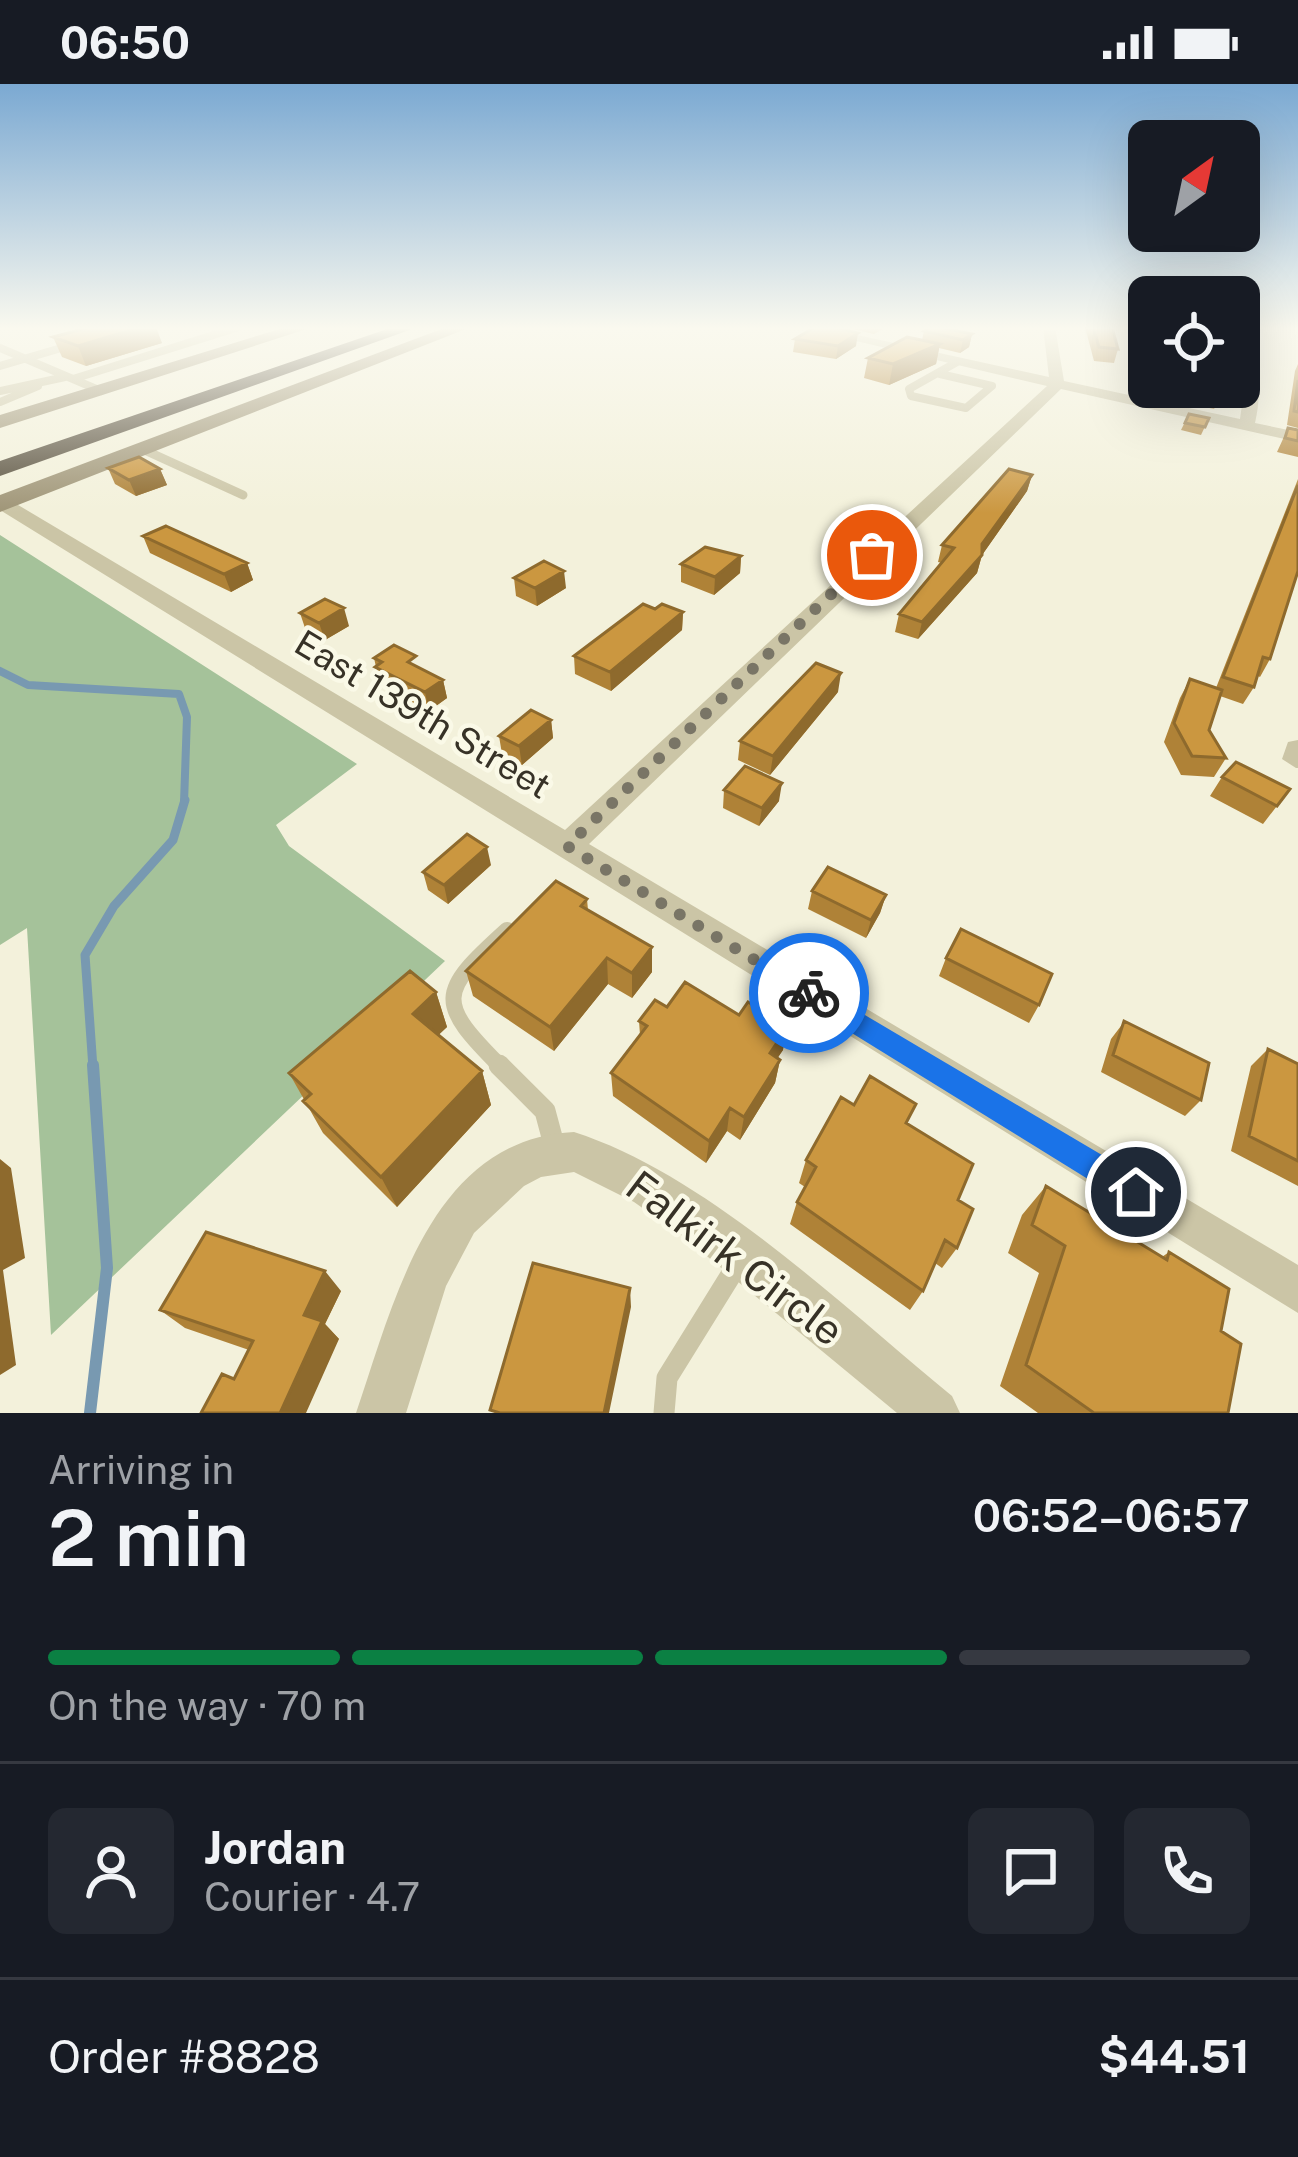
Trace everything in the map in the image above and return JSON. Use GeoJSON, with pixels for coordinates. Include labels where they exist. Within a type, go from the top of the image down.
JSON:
{"type":"FeatureCollection","features":[{"type":"Feature","properties":{"kind":"highway"},"geometry":{"type":"LineString","coordinates":[[0,455],[194,389]]}},
{"type":"Feature","properties":{"kind":"highway"},"geometry":{"type":"LineString","coordinates":[[0,470],[232,389]]}},
{"type":"Feature","properties":{"kind":"street"},"geometry":{"type":"LineString","coordinates":[[0,422],[107,389]]}},
{"type":"Feature","properties":{"kind":"street"},"geometry":{"type":"LineString","coordinates":[[0,503],[297,389]]}},
{"type":"Feature","properties":{"kind":"street"},"geometry":{"type":"LineString","coordinates":[[567,846],[1053,389]]}},
{"type":"Feature","properties":{"kind":"street"},"geometry":{"type":"LineString","coordinates":[[1076,389],[1298,437]]}},
{"type":"Feature","properties":{"kind":"street"},"geometry":{"type":"LineString","coordinates":[[1246,426],[1251,408]]}},
{"type":"Feature","properties":{"kind":"street","name":"East 139th Street"},"geometry":{"type":"LineString","coordinates":[[0,503],[1298,1291]]}},
{"type":"Feature","properties":{"kind":"street","name":"Falkirk Circle"},"geometry":{"type":"LineString","coordinates":[[556,1156],[575,1152],[658,1191],[935,1413]]}},
{"type":"Feature","properties":{"kind":"street"},"geometry":{"type":"LineString","coordinates":[[380,1413],[457,1220],[492,1183],[527,1163],[556,1156]]}},
{"type":"Feature","properties":{"kind":"lane"},"geometry":{"type":"LineString","coordinates":[[0,402],[29,389]]}},
{"type":"Feature","properties":{"kind":"lane"},"geometry":{"type":"LineString","coordinates":[[96,389],[101,391]]}},
{"type":"Feature","properties":{"kind":"lane"},"geometry":{"type":"LineString","coordinates":[[910,389],[911,396],[966,408],[988,389]]}},
{"type":"Feature","properties":{"kind":"lane"},"geometry":{"type":"LineString","coordinates":[[140,448],[243,495]]}},
{"type":"Feature","properties":{"kind":"lane"},"geometry":{"type":"LineString","coordinates":[[507,930],[467,966],[452,993],[456,1022],[545,1111],[556,1156]]}},
{"type":"Feature","properties":{"kind":"lane"},"geometry":{"type":"LineString","coordinates":[[664,1413],[667,1378],[741,1258]]}},
{"type":"Feature","properties":{"kind":"green space"},"geometry":{"type":"Polygon","coordinates":[[[0,535],[357,764],[276,825],[289,846],[445,961],[51,1335],[27,928],[0,945],[0,535]]]}},
{"type":"Feature","properties":{"kind":"building"},"geometry":{"type":"Polygon","coordinates":[[[1189,414],[1209,418],[1205,427],[1185,423],[1189,414]]]}},
{"type":"Feature","properties":{"kind":"building"},"geometry":{"type":"Polygon","coordinates":[[[1288,428],[1298,430],[1298,441],[1285,438],[1288,428]]]}},
{"type":"Feature","properties":{"kind":"building"},"geometry":{"type":"Polygon","coordinates":[[[139,457],[160,469],[129,480],[108,468],[139,457]]]}},
{"type":"Feature","properties":{"kind":"building"},"geometry":{"type":"Polygon","coordinates":[[[1009,469],[1032,475],[982,544],[982,555],[922,622],[899,614],[954,548],[942,545],[1009,469]]]}},
{"type":"Feature","properties":{"kind":"building"},"geometry":{"type":"Polygon","coordinates":[[[1298,485],[1298,571],[1270,659],[1263,657],[1254,687],[1223,677],[1298,485]]]}},
{"type":"Feature","properties":{"kind":"building"},"geometry":{"type":"Polygon","coordinates":[[[166,526],[247,563],[224,574],[143,536],[166,526]]]}},
{"type":"Feature","properties":{"kind":"building"},"geometry":{"type":"Polygon","coordinates":[[[705,547],[741,556],[715,577],[681,564],[705,547]]]}},
{"type":"Feature","properties":{"kind":"building"},"geometry":{"type":"Polygon","coordinates":[[[544,561],[564,571],[535,588],[514,578],[544,561]]]}},
{"type":"Feature","properties":{"kind":"building"},"geometry":{"type":"Polygon","coordinates":[[[325,599],[344,608],[319,623],[300,613],[325,599]]]}},
{"type":"Feature","properties":{"kind":"building"},"geometry":{"type":"Polygon","coordinates":[[[643,604],[655,609],[662,604],[683,612],[610,672],[574,656],[643,604]]]}},
{"type":"Feature","properties":{"kind":"building"},"geometry":{"type":"Polygon","coordinates":[[[394,645],[416,656],[408,662],[443,680],[425,692],[375,667],[382,662],[374,658],[394,645]]]}},
{"type":"Feature","properties":{"kind":"building"},"geometry":{"type":"Polygon","coordinates":[[[816,663],[841,673],[773,756],[740,741],[816,663]]]}},
{"type":"Feature","properties":{"kind":"building"},"geometry":{"type":"Polygon","coordinates":[[[1190,679],[1222,690],[1209,730],[1226,758],[1192,756],[1174,723],[1190,679]]]}},
{"type":"Feature","properties":{"kind":"building"},"geometry":{"type":"Polygon","coordinates":[[[531,710],[551,720],[519,746],[499,736],[531,710]]]}},
{"type":"Feature","properties":{"kind":"building"},"geometry":{"type":"Polygon","coordinates":[[[1236,762],[1290,789],[1277,806],[1222,777],[1236,762]]]}},
{"type":"Feature","properties":{"kind":"building"},"geometry":{"type":"Polygon","coordinates":[[[745,766],[782,783],[762,808],[724,790],[745,766]]]}},
{"type":"Feature","properties":{"kind":"building"},"geometry":{"type":"Polygon","coordinates":[[[467,834],[487,847],[444,885],[423,872],[467,834]]]}},
{"type":"Feature","properties":{"kind":"building"},"geometry":{"type":"Polygon","coordinates":[[[828,867],[886,895],[871,920],[812,891],[828,867]]]}},
{"type":"Feature","properties":{"kind":"building"},"geometry":{"type":"Polygon","coordinates":[[[556,881],[587,899],[581,906],[652,947],[632,973],[607,958],[550,1027],[466,971],[556,881]]]}},
{"type":"Feature","properties":{"kind":"building"},"geometry":{"type":"Polygon","coordinates":[[[961,929],[1052,974],[1039,1005],[946,958],[961,929]]]}},
{"type":"Feature","properties":{"kind":"building"},"geometry":{"type":"Polygon","coordinates":[[[410,971],[436,992],[413,1014],[482,1071],[381,1177],[303,1101],[311,1094],[289,1073],[410,971]]]}},
{"type":"Feature","properties":{"kind":"building"},"geometry":{"type":"Polygon","coordinates":[[[685,982],[739,1015],[748,1002],[788,1026],[770,1053],[780,1060],[744,1117],[730,1108],[709,1141],[611,1073],[647,1026],[639,1021],[655,1000],[667,1007],[685,982]]]}},
{"type":"Feature","properties":{"kind":"building"},"geometry":{"type":"Polygon","coordinates":[[[1124,1021],[1209,1063],[1201,1100],[1113,1055],[1124,1021]]]}},
{"type":"Feature","properties":{"kind":"building"},"geometry":{"type":"Polygon","coordinates":[[[1268,1049],[1298,1064],[1298,1161],[1249,1136],[1268,1049]]]}},
{"type":"Feature","properties":{"kind":"building"},"geometry":{"type":"Polygon","coordinates":[[[870,1076],[916,1104],[906,1123],[973,1164],[958,1200],[973,1209],[957,1248],[945,1240],[923,1291],[797,1202],[816,1167],[806,1160],[841,1097],[854,1105],[870,1076]]]}},
{"type":"Feature","properties":{"kind":"building"},"geometry":{"type":"Polygon","coordinates":[[[1046,1186],[1167,1260],[1169,1252],[1229,1289],[1221,1331],[1241,1344],[1228,1413],[1094,1413],[1026,1365],[1065,1246],[1032,1225],[1046,1186]]]}},
{"type":"Feature","properties":{"kind":"building"},"geometry":{"type":"Polygon","coordinates":[[[206,1232],[325,1271],[304,1315],[322,1321],[280,1413],[201,1413],[222,1374],[234,1379],[253,1341],[160,1310],[206,1232]]]}},
{"type":"Feature","properties":{"kind":"building"},"geometry":{"type":"Polygon","coordinates":[[[533,1263],[630,1288],[604,1413],[490,1410],[533,1263]]]}},
{"type":"Feature","properties":{"kind":"waterway"},"geometry":{"type":"LineString","coordinates":[[0,671],[28,685],[179,694],[187,717],[184,803]]}},
{"type":"Feature","properties":{"kind":"waterway"},"geometry":{"type":"LineString","coordinates":[[93,1068],[85,955],[114,906],[173,840],[185,800]]}},
{"type":"Feature","properties":{"kind":"waterway"},"geometry":{"type":"LineString","coordinates":[[90,1413],[107,1268],[93,1065]]}},
{"type":"Feature","properties":{"kind":"way so far"},"geometry":{"type":"LineString","coordinates":[[809,993],[567,846],[872,555]]}},
{"type":"Feature","properties":{"kind":"route"},"geometry":{"type":"LineString","coordinates":[[809,993],[1136,1192]]}}]}
